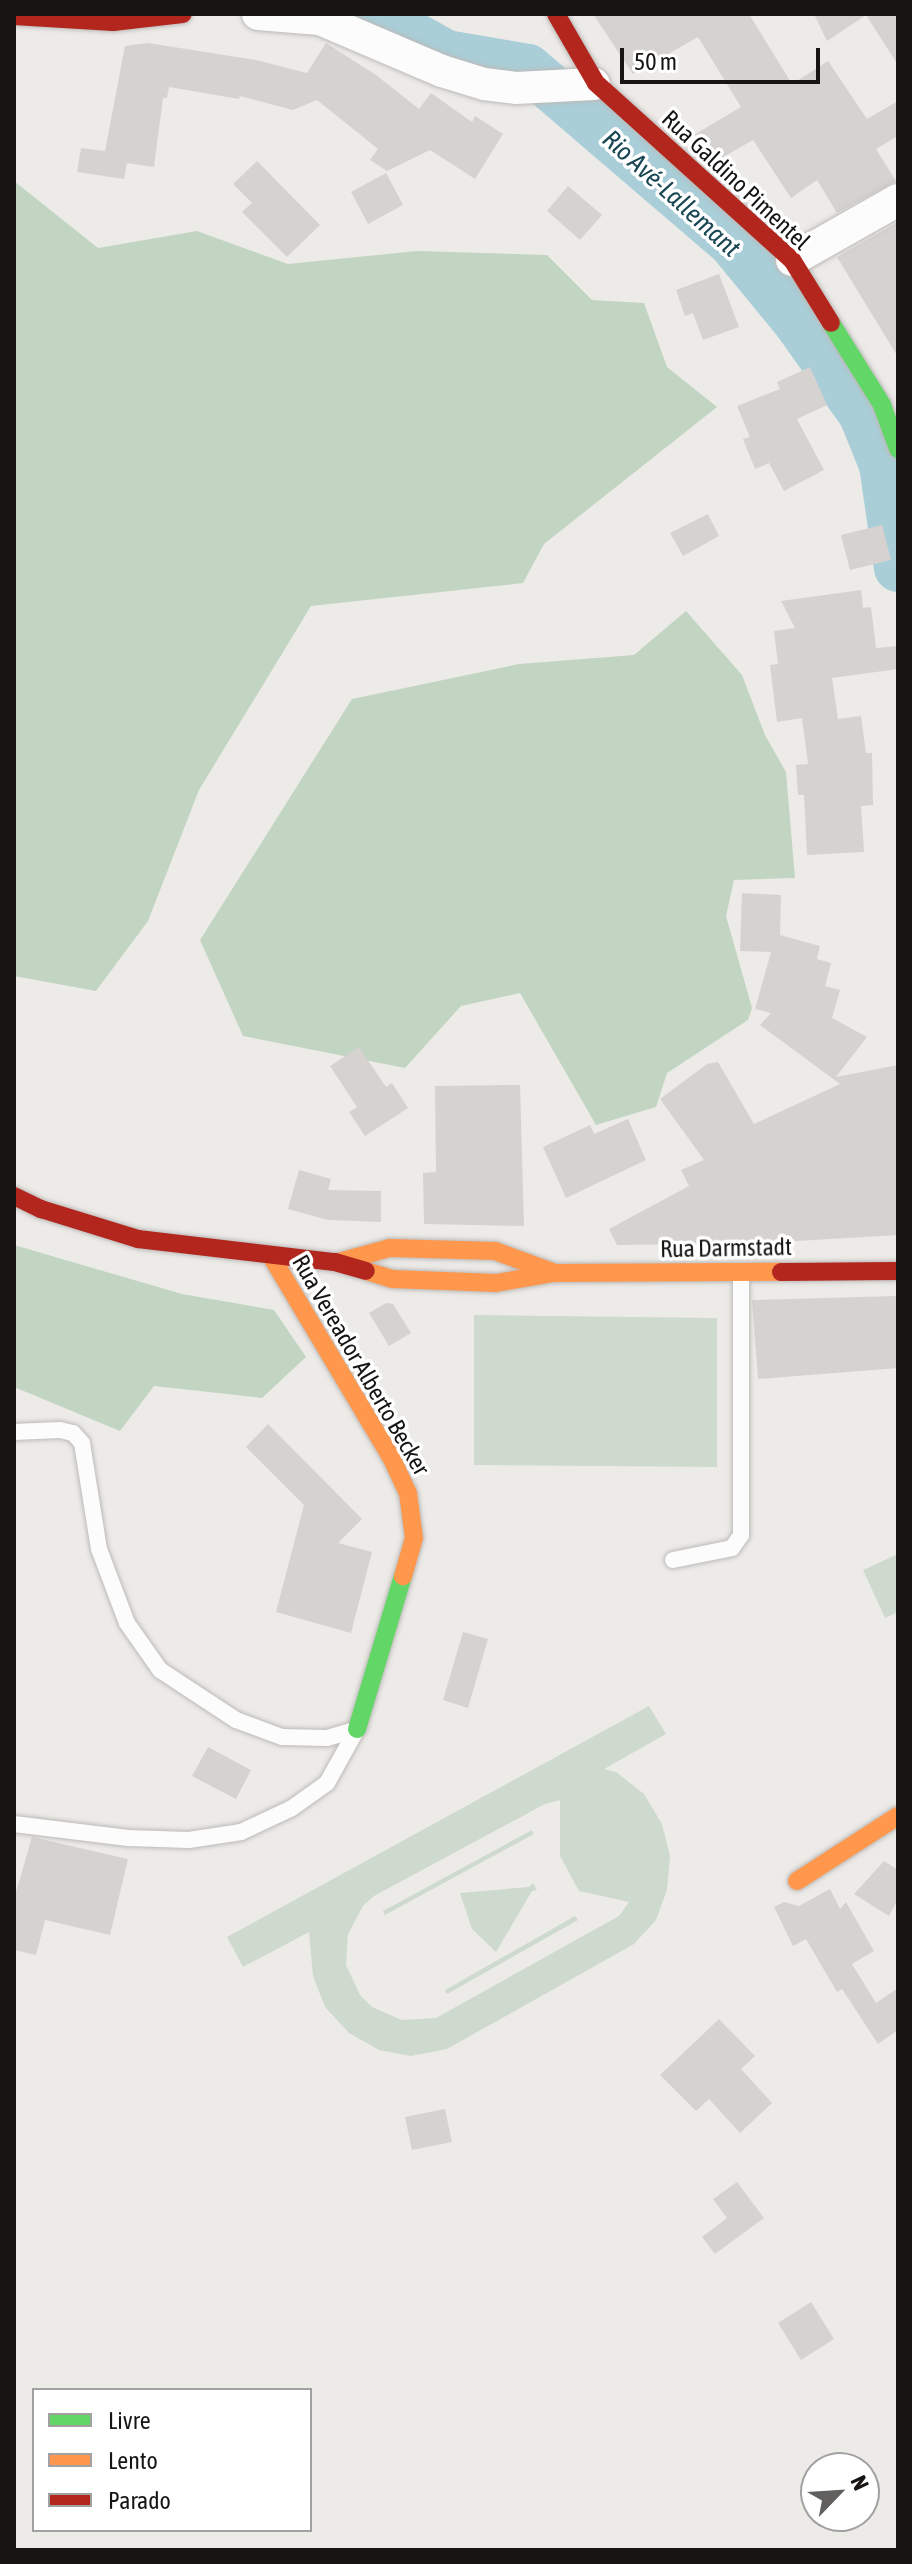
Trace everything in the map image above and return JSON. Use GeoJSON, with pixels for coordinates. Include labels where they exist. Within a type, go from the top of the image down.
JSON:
{"type":"FeatureCollection","features":[{"type":"Feature","properties":{"kind":"street"},"geometry":{"type":"LineString","coordinates":[[19,20],[64,17],[113,22],[183,14]]}},
{"type":"Feature","properties":{"kind":"street"},"geometry":{"type":"LineString","coordinates":[[258,14],[319,17],[442,71],[484,84],[516,88],[595,84]]}},
{"type":"Feature","properties":{"kind":"street","name":"Rua Galdino Pimentel"},"geometry":{"type":"LineString","coordinates":[[556,14],[595,84],[792,260],[882,405],[898,449]]}},
{"type":"Feature","properties":{"kind":"street"},"geometry":{"type":"LineString","coordinates":[[792,260],[898,200]]}},
{"type":"Feature","properties":{"kind":"street","name":"Rua Darmstadt"},"geometry":{"type":"LineString","coordinates":[[14,1196],[41,1209],[138,1239],[335,1262],[392,1279],[496,1283],[554,1273],[898,1271]]}},
{"type":"Feature","properties":{"kind":"street","name":"Rua Darmstadt"},"geometry":{"type":"LineString","coordinates":[[335,1262],[390,1248],[495,1251],[554,1273]]}},
{"type":"Feature","properties":{"kind":"street","name":"Rua Vereador Alberto Becker"},"geometry":{"type":"LineString","coordinates":[[271,1256],[391,1457],[408,1493],[414,1538],[357,1729]]}},
{"type":"Feature","properties":{"kind":"street"},"geometry":{"type":"LineString","coordinates":[[797,1881],[898,1816]]}},
{"type":"Feature","properties":{"kind":"lane"},"geometry":{"type":"LineString","coordinates":[[673,1560],[732,1548],[741,1535],[738,1404],[741,1271]]}},
{"type":"Feature","properties":{"kind":"lane"},"geometry":{"type":"LineString","coordinates":[[14,1432],[60,1430],[73,1433],[82,1443],[99,1549],[127,1623],[160,1670],[236,1720],[282,1737],[327,1738],[357,1729]]}},
{"type":"Feature","properties":{"kind":"lane"},"geometry":{"type":"LineString","coordinates":[[14,1824],[143,1839],[189,1840],[241,1832],[292,1808],[327,1783],[357,1729]]}},
{"type":"Feature","properties":{"kind":"green space"},"geometry":{"type":"Polygon","coordinates":[[[14,181],[98,248],[197,231],[288,264],[417,251],[547,255],[592,300],[644,303],[667,367],[717,407],[544,544],[523,583],[311,606],[199,790],[148,921],[96,991],[14,976],[14,181]]]}},
{"type":"Feature","properties":{"kind":"green space"},"geometry":{"type":"Polygon","coordinates":[[[686,611],[742,675],[765,735],[786,772],[795,878],[734,880],[726,916],[752,1008],[748,1020],[667,1073],[656,1107],[596,1125],[520,993],[461,1006],[405,1068],[243,1036],[200,940],[352,699],[519,664],[634,655],[686,611]]]}},
{"type":"Feature","properties":{"kind":"green space"},"geometry":{"type":"Polygon","coordinates":[[[14,1245],[182,1294],[274,1310],[306,1357],[262,1398],[154,1386],[120,1431],[14,1387],[14,1245]]]}},
{"type":"Feature","properties":{"kind":"green space"},"geometry":{"type":"Polygon","coordinates":[[[474,1315],[717,1318],[717,1467],[474,1465],[474,1315]]]}},
{"type":"Feature","properties":{"kind":"green space"},"geometry":{"type":"Polygon","coordinates":[[[898,1554],[898,1612],[885,1618],[863,1570],[898,1554]]]}},
{"type":"Feature","properties":{"kind":"green space"},"geometry":{"type":"Polygon","coordinates":[[[649,1706],[666,1734],[604,1769],[616,1772],[644,1794],[662,1824],[670,1856],[667,1890],[656,1920],[634,1944],[447,2049],[411,2056],[379,2050],[349,2033],[325,2007],[313,1976],[309,1932],[243,1967],[227,1937],[649,1706]],[[560,1800],[545,1804],[374,1896],[363,1906],[348,1934],[346,1965],[360,1995],[372,2007],[402,2020],[436,2018],[619,1916],[629,1902],[579,1891],[560,1856],[560,1800]]]}},
{"type":"Feature","properties":{"kind":"green space"},"geometry":{"type":"Polygon","coordinates":[[[532,1830],[534,1834],[385,1915],[383,1911],[532,1830]]]}},
{"type":"Feature","properties":{"kind":"green space"},"geometry":{"type":"Polygon","coordinates":[[[533,1883],[537,1890],[532,1891],[496,1952],[472,1929],[460,1893],[529,1887],[533,1883]]]}},
{"type":"Feature","properties":{"kind":"green space"},"geometry":{"type":"Polygon","coordinates":[[[575,1916],[578,1920],[447,1994],[445,1990],[575,1916]]]}},
{"type":"Feature","properties":{"kind":"building"},"geometry":{"type":"Polygon","coordinates":[[[593,14],[749,14],[792,84],[828,61],[867,119],[898,101],[898,136],[876,149],[896,181],[837,213],[817,180],[791,198],[753,140],[718,160],[692,136],[741,107],[698,37],[633,74],[593,14]]]}},
{"type":"Feature","properties":{"kind":"building"},"geometry":{"type":"Polygon","coordinates":[[[814,14],[898,14],[898,65],[866,15],[827,41],[814,14]]]}},
{"type":"Feature","properties":{"kind":"building"},"geometry":{"type":"Polygon","coordinates":[[[148,43],[256,60],[307,73],[326,43],[376,75],[419,109],[431,93],[472,122],[475,116],[503,134],[475,179],[430,150],[387,171],[370,160],[378,149],[317,100],[293,110],[240,96],[239,99],[169,87],[167,98],[163,98],[154,167],[127,163],[124,179],[77,172],[81,148],[105,151],[125,46],[148,43]]]}},
{"type":"Feature","properties":{"kind":"building"},"geometry":{"type":"Polygon","coordinates":[[[257,161],[320,225],[287,257],[242,212],[252,203],[233,184],[257,161]]]}},
{"type":"Feature","properties":{"kind":"building"},"geometry":{"type":"Polygon","coordinates":[[[386,173],[403,205],[368,224],[351,192],[386,173]]]}},
{"type":"Feature","properties":{"kind":"building"},"geometry":{"type":"Polygon","coordinates":[[[568,186],[602,215],[580,240],[547,211],[568,186]]]}},
{"type":"Feature","properties":{"kind":"building"},"geometry":{"type":"Polygon","coordinates":[[[898,222],[898,357],[837,257],[898,222]]]}},
{"type":"Feature","properties":{"kind":"building"},"geometry":{"type":"Polygon","coordinates":[[[719,274],[739,327],[703,340],[693,313],[685,316],[676,290],[719,274]]]}},
{"type":"Feature","properties":{"kind":"building"},"geometry":{"type":"Polygon","coordinates":[[[810,367],[827,405],[797,419],[824,470],[784,491],[769,463],[755,469],[743,439],[750,437],[737,406],[780,389],[777,382],[810,367]]]}},
{"type":"Feature","properties":{"kind":"building"},"geometry":{"type":"Polygon","coordinates":[[[708,514],[719,536],[683,556],[670,533],[708,514]]]}},
{"type":"Feature","properties":{"kind":"building"},"geometry":{"type":"Polygon","coordinates":[[[882,525],[891,560],[850,570],[841,535],[882,525]]]}},
{"type":"Feature","properties":{"kind":"building"},"geometry":{"type":"Polygon","coordinates":[[[861,590],[863,608],[871,607],[876,648],[898,646],[898,669],[832,678],[838,719],[861,716],[866,753],[872,753],[873,805],[861,806],[864,852],[807,855],[804,795],[798,795],[796,765],[808,764],[802,718],[777,722],[770,665],[778,664],[774,631],[795,628],[781,601],[861,590]]]}},
{"type":"Feature","properties":{"kind":"building"},"geometry":{"type":"Polygon","coordinates":[[[742,893],[781,895],[780,935],[820,946],[817,959],[831,963],[825,986],[840,990],[832,1018],[867,1037],[836,1077],[898,1065],[898,1235],[763,1243],[617,1245],[609,1229],[689,1186],[681,1170],[704,1160],[660,1099],[707,1064],[718,1062],[754,1124],[840,1084],[760,1025],[771,1013],[755,1009],[771,952],[740,951],[742,893]]]}},
{"type":"Feature","properties":{"kind":"building"},"geometry":{"type":"Polygon","coordinates":[[[359,1047],[386,1087],[392,1083],[408,1108],[365,1136],[349,1112],[357,1107],[330,1066],[359,1047]]]}},
{"type":"Feature","properties":{"kind":"building"},"geometry":{"type":"Polygon","coordinates":[[[520,1085],[524,1226],[424,1224],[423,1173],[436,1172],[435,1086],[520,1085]]]}},
{"type":"Feature","properties":{"kind":"building"},"geometry":{"type":"Polygon","coordinates":[[[628,1119],[646,1160],[566,1198],[543,1147],[590,1125],[594,1134],[628,1119]]]}},
{"type":"Feature","properties":{"kind":"building"},"geometry":{"type":"Polygon","coordinates":[[[299,1170],[331,1179],[328,1190],[381,1191],[381,1222],[328,1220],[288,1209],[299,1170]]]}},
{"type":"Feature","properties":{"kind":"building"},"geometry":{"type":"Polygon","coordinates":[[[896,1296],[898,1368],[758,1379],[752,1300],[896,1296]]]}},
{"type":"Feature","properties":{"kind":"building"},"geometry":{"type":"Polygon","coordinates":[[[386,1303],[393,1304],[411,1333],[389,1346],[369,1313],[386,1303]]]}},
{"type":"Feature","properties":{"kind":"building"},"geometry":{"type":"Polygon","coordinates":[[[268,1424],[362,1519],[338,1543],[372,1552],[351,1633],[276,1612],[304,1505],[246,1447],[268,1424]]]}},
{"type":"Feature","properties":{"kind":"building"},"geometry":{"type":"Polygon","coordinates":[[[463,1632],[488,1639],[468,1708],[443,1700],[463,1632]]]}},
{"type":"Feature","properties":{"kind":"building"},"geometry":{"type":"Polygon","coordinates":[[[208,1747],[251,1770],[236,1799],[192,1776],[208,1747]]]}},
{"type":"Feature","properties":{"kind":"building"},"geometry":{"type":"Polygon","coordinates":[[[32,1837],[128,1859],[110,1935],[45,1920],[36,1955],[14,1950],[14,1899],[32,1837]]]}},
{"type":"Feature","properties":{"kind":"building"},"geometry":{"type":"Polygon","coordinates":[[[884,1861],[898,1870],[898,1899],[889,1916],[854,1894],[884,1861]]]}},
{"type":"Feature","properties":{"kind":"building"},"geometry":{"type":"Polygon","coordinates":[[[830,1889],[840,1909],[846,1902],[874,1951],[852,1964],[876,2003],[898,1988],[898,2030],[878,2044],[842,1989],[837,1992],[806,1939],[793,1946],[774,1907],[784,1902],[799,1906],[830,1889]]]}},
{"type":"Feature","properties":{"kind":"building"},"geometry":{"type":"Polygon","coordinates":[[[719,2019],[755,2056],[741,2069],[772,2103],[740,2133],[709,2099],[696,2111],[660,2075],[719,2019]]]}},
{"type":"Feature","properties":{"kind":"building"},"geometry":{"type":"Polygon","coordinates":[[[445,2109],[452,2142],[412,2150],[405,2117],[445,2109]]]}},
{"type":"Feature","properties":{"kind":"building"},"geometry":{"type":"Polygon","coordinates":[[[737,2182],[764,2218],[715,2254],[702,2237],[727,2218],[713,2199],[737,2182]]]}},
{"type":"Feature","properties":{"kind":"building"},"geometry":{"type":"Polygon","coordinates":[[[811,2302],[834,2339],[801,2360],[778,2323],[811,2302]]]}},
{"type":"Feature","properties":{"kind":"waterway","name":"Rio Avé‐Lallemant"},"geometry":{"type":"LineString","coordinates":[[375,14],[446,54],[528,68],[732,243],[797,322],[863,415],[883,465],[898,568]]}},
{"type":"Feature","properties":{"kind":"traffic: fast"},"geometry":{"type":"LineString","coordinates":[[831,323],[882,405],[898,449]]}},
{"type":"Feature","properties":{"kind":"traffic: fast"},"geometry":{"type":"LineString","coordinates":[[357,1729],[403,1576]]}},
{"type":"Feature","properties":{"kind":"traffic: slow"},"geometry":{"type":"LineString","coordinates":[[339,1262],[390,1248],[495,1251],[552,1272]]}},
{"type":"Feature","properties":{"kind":"traffic: slow"},"geometry":{"type":"LineString","coordinates":[[271,1256],[391,1457],[408,1493],[414,1538],[403,1576]]}},
{"type":"Feature","properties":{"kind":"traffic: slow"},"geometry":{"type":"LineString","coordinates":[[366,1271],[392,1279],[496,1283],[554,1273],[781,1272]]}},
{"type":"Feature","properties":{"kind":"traffic: slow"},"geometry":{"type":"LineString","coordinates":[[797,1881],[898,1816]]}},
{"type":"Feature","properties":{"kind":"traffic: jam"},"geometry":{"type":"LineString","coordinates":[[14,16],[113,22],[183,14]]}},
{"type":"Feature","properties":{"kind":"traffic: jam"},"geometry":{"type":"LineString","coordinates":[[556,14],[596,83],[792,260],[831,323]]}},
{"type":"Feature","properties":{"kind":"traffic: jam"},"geometry":{"type":"LineString","coordinates":[[14,1196],[41,1209],[138,1239],[335,1262],[366,1271]]}},
{"type":"Feature","properties":{"kind":"traffic: jam"},"geometry":{"type":"LineString","coordinates":[[781,1272],[898,1271]]}}]}
